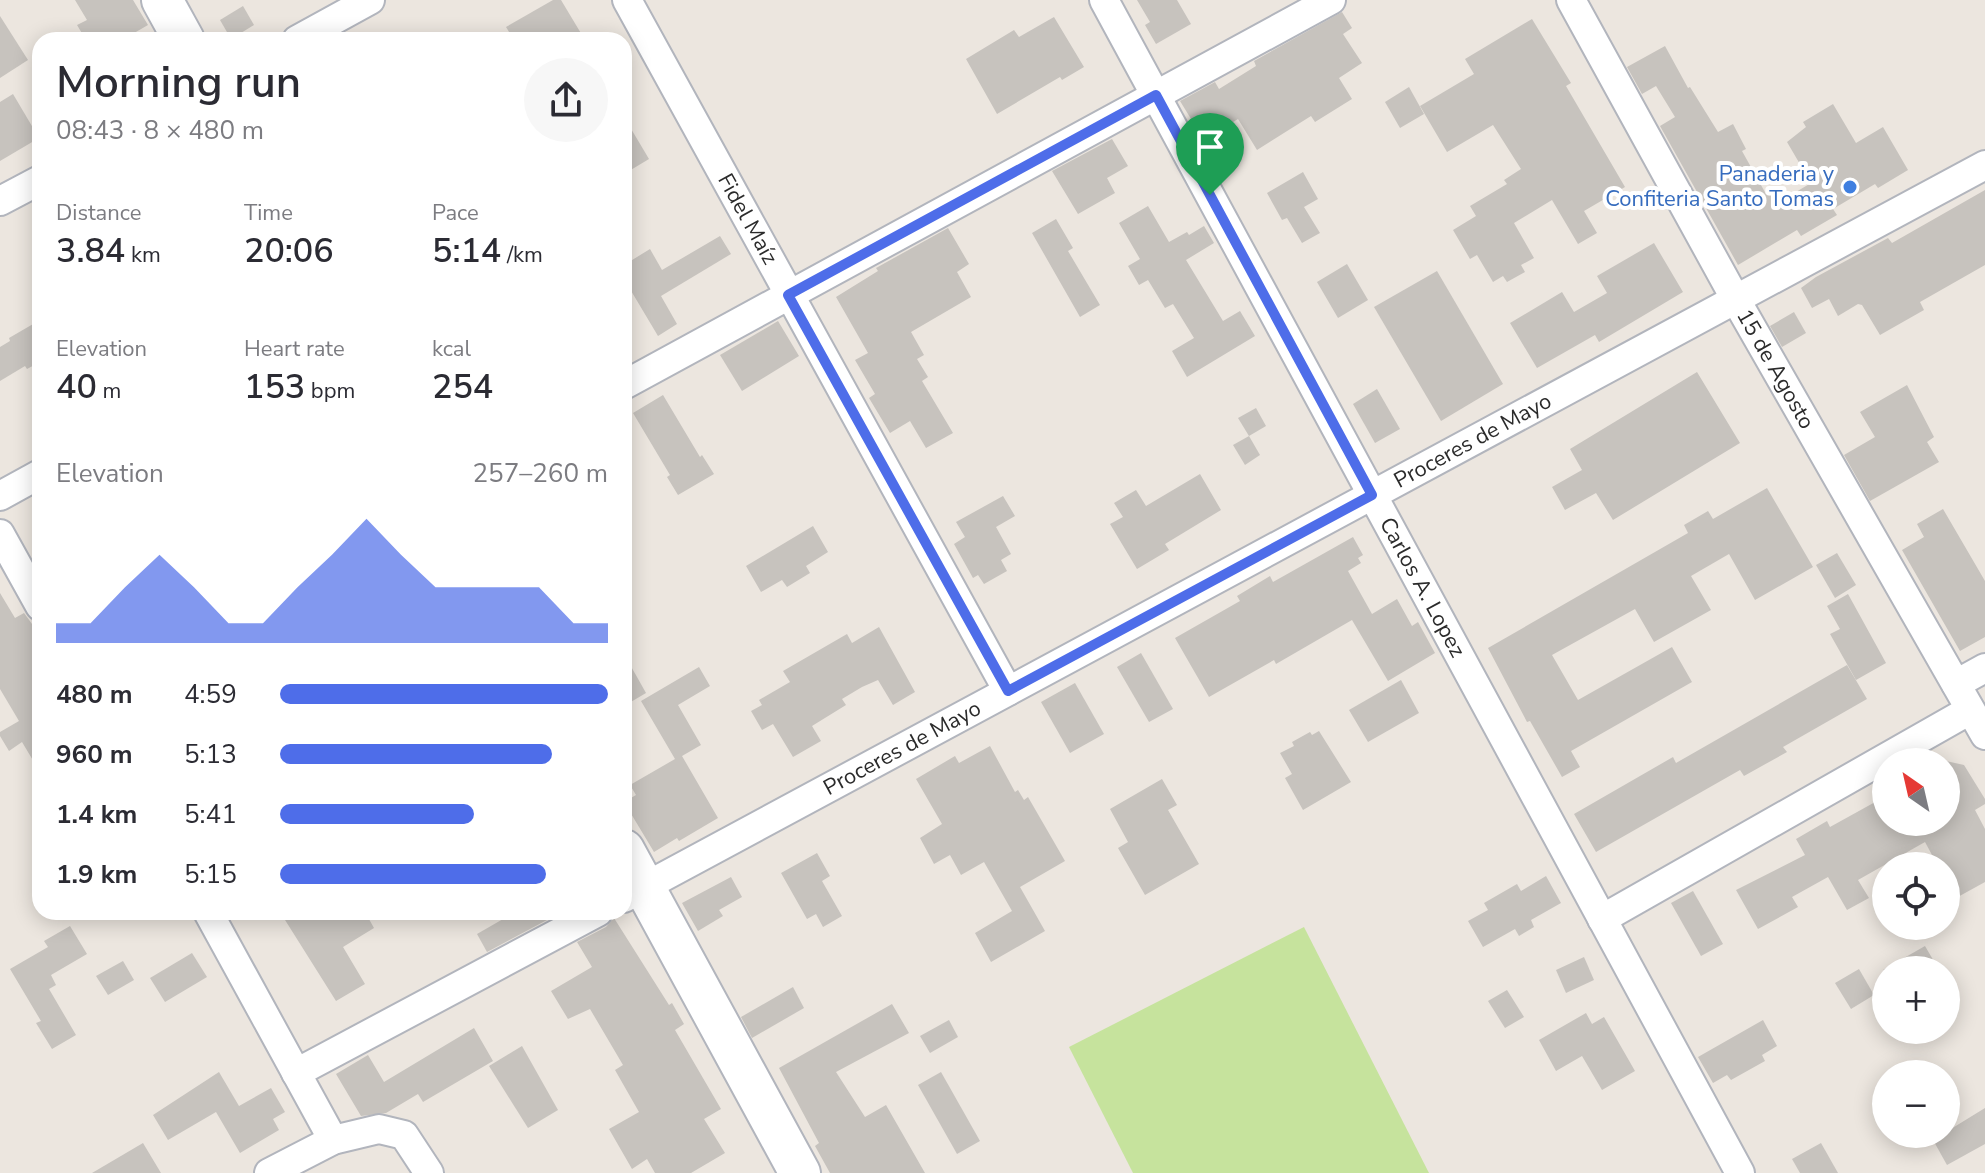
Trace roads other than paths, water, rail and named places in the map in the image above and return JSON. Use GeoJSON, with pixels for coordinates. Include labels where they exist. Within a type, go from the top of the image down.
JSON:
{"type":"FeatureCollection","features":[{"type":"Feature","properties":{"kind":"main road"},"geometry":{"type":"LineString","coordinates":[[162,0],[180,32]]}},
{"type":"Feature","properties":{"kind":"main road"},"geometry":{"type":"LineString","coordinates":[[634,893],[800,1173]]}},
{"type":"Feature","properties":{"kind":"street"},"geometry":{"type":"LineString","coordinates":[[312,32],[370,0]]}},
{"type":"Feature","properties":{"kind":"street","name":"Fidel Maíz"},"geometry":{"type":"LineString","coordinates":[[627,0],[1008,691]]}},
{"type":"Feature","properties":{"kind":"street","name":"Carlos A. Lopez"},"geometry":{"type":"LineString","coordinates":[[1104,0],[1740,1173]]}},
{"type":"Feature","properties":{"kind":"street"},"geometry":{"type":"LineString","coordinates":[[632,381],[1331,0]]}},
{"type":"Feature","properties":{"kind":"street","name":"15 de Agosto"},"geometry":{"type":"LineString","coordinates":[[1571,0],[1736,300],[1985,735]]}},
{"type":"Feature","properties":{"kind":"street","name":"Proceres de Mayo"},"geometry":{"type":"LineString","coordinates":[[634,893],[1985,165]]}},
{"type":"Feature","properties":{"kind":"street"},"geometry":{"type":"LineString","coordinates":[[0,201],[32,184]]}},
{"type":"Feature","properties":{"kind":"street"},"geometry":{"type":"LineString","coordinates":[[0,496],[32,478]]}},
{"type":"Feature","properties":{"kind":"street"},"geometry":{"type":"LineString","coordinates":[[0,534],[32,592]]}},
{"type":"Feature","properties":{"kind":"street"},"geometry":{"type":"LineString","coordinates":[[1956,684],[1985,668]]}},
{"type":"Feature","properties":{"kind":"street"},"geometry":{"type":"LineString","coordinates":[[1602,919],[1970,710]]}},
{"type":"Feature","properties":{"kind":"street"},"geometry":{"type":"LineString","coordinates":[[212,920],[333,1140]]}},
{"type":"Feature","properties":{"kind":"street"},"geometry":{"type":"LineString","coordinates":[[296,1073],[583,920]]}},
{"type":"Feature","properties":{"kind":"street"},"geometry":{"type":"LineString","coordinates":[[269,1173],[333,1140],[379,1129],[404,1135],[429,1173]]}},
{"type":"Feature","properties":{"kind":"place","name":"Panaderia y Confiteria Santo Tomas"},"geometry":{"type":"Point","coordinates":[1850,187]}}]}
